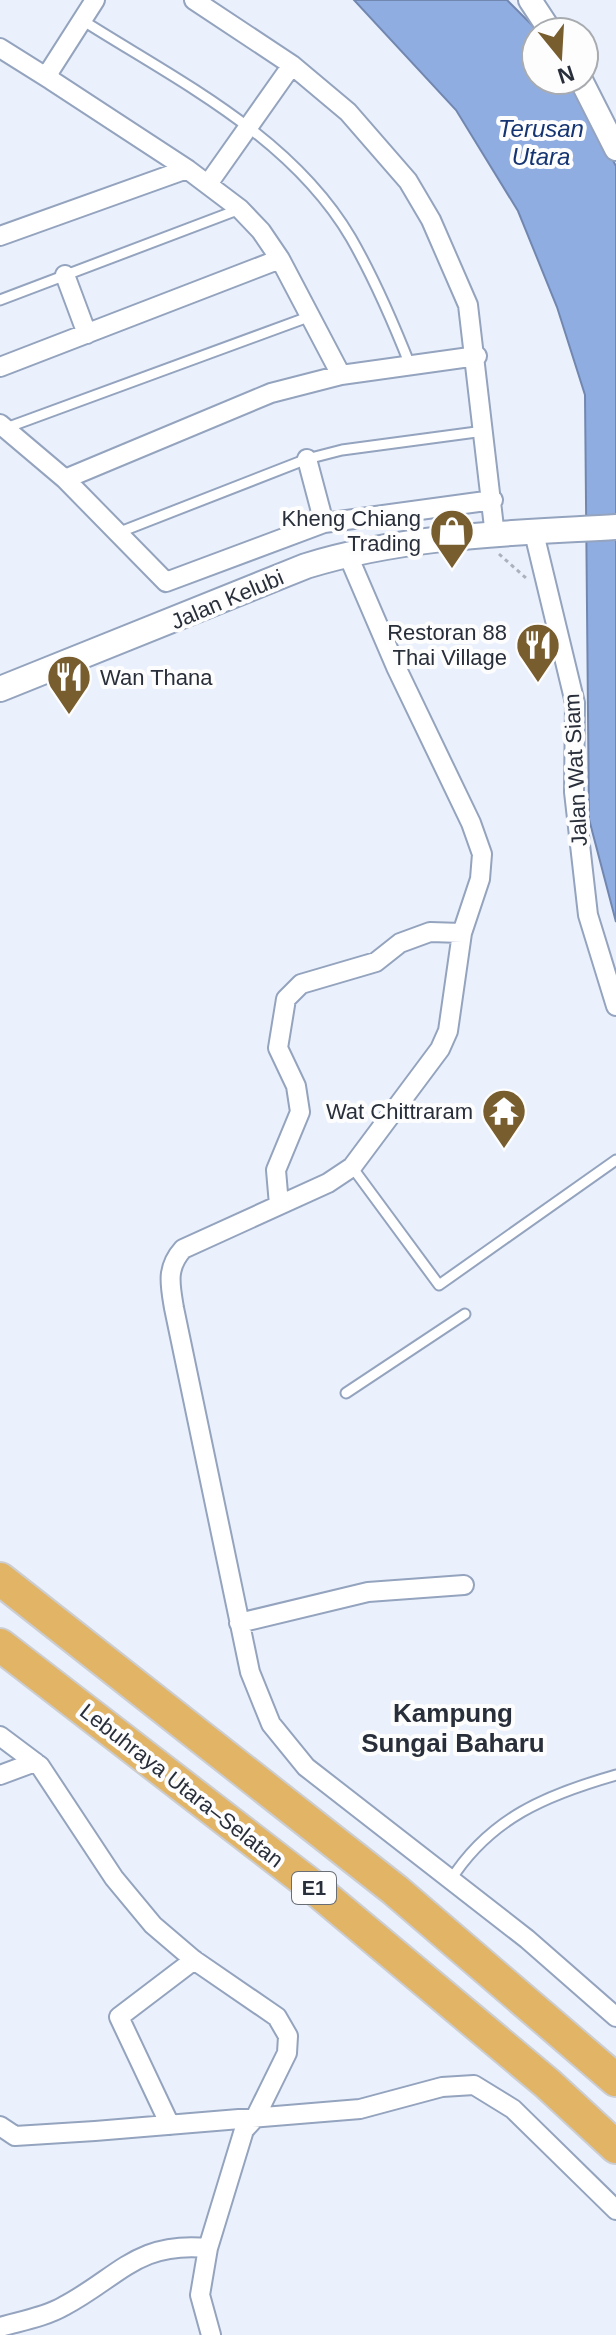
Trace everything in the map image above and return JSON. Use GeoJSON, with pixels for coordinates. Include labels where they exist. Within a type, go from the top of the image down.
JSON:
{"type":"FeatureCollection","features":[{"type":"Feature","properties":{"kind":"highway","name":"E1"},"geometry":{"type":"LineString","coordinates":[[0,1579],[395,1890],[616,2080]]}},
{"type":"Feature","properties":{"kind":"highway","name":"Lebuhraya Utara–Selatan"},"geometry":{"type":"LineString","coordinates":[[0,1645],[312,1886],[548,2084],[616,2147]]}},
{"type":"Feature","properties":{"kind":"main road","name":"Jalan Kelubi"},"geometry":{"type":"LineString","coordinates":[[0,689],[306,566],[347,553],[411,543],[616,527]]}},
{"type":"Feature","properties":{"kind":"street"},"geometry":{"type":"LineString","coordinates":[[51,80],[49,72],[95,0]]}},
{"type":"Feature","properties":{"kind":"street"},"geometry":{"type":"LineString","coordinates":[[194,0],[292,65],[348,112],[408,181],[452,265],[468,305],[477,356],[495,536]]}},
{"type":"Feature","properties":{"kind":"street"},"geometry":{"type":"LineString","coordinates":[[0,48],[187,169],[240,209],[261,231],[280,259],[341,375]]}},
{"type":"Feature","properties":{"kind":"street"},"geometry":{"type":"LineString","coordinates":[[208,184],[292,65]]}},
{"type":"Feature","properties":{"kind":"street"},"geometry":{"type":"LineString","coordinates":[[589,96],[616,149]]}},
{"type":"Feature","properties":{"kind":"street"},"geometry":{"type":"LineString","coordinates":[[0,236],[187,169]]}},
{"type":"Feature","properties":{"kind":"street"},"geometry":{"type":"LineString","coordinates":[[0,367],[280,259]]}},
{"type":"Feature","properties":{"kind":"street"},"geometry":{"type":"LineString","coordinates":[[65,275],[87,334]]}},
{"type":"Feature","properties":{"kind":"street"},"geometry":{"type":"LineString","coordinates":[[65,479],[271,393],[341,375],[477,356]]}},
{"type":"Feature","properties":{"kind":"street"},"geometry":{"type":"LineString","coordinates":[[3,426],[65,479],[166,582],[324,523],[493,500]]}},
{"type":"Feature","properties":{"kind":"street"},"geometry":{"type":"LineString","coordinates":[[307,459],[324,523]]}},
{"type":"Feature","properties":{"kind":"street","name":"Jalan Wat Siam"},"geometry":{"type":"LineString","coordinates":[[546,532],[548,595],[575,703],[574,792],[583,889],[593,938],[616,1006]]}},
{"type":"Feature","properties":{"kind":"street"},"geometry":{"type":"LineString","coordinates":[[294,533],[306,566]]}},
{"type":"Feature","properties":{"kind":"street"},"geometry":{"type":"LineString","coordinates":[[347,553],[396,667],[471,823],[482,854],[480,879],[462,933],[445,1039],[352,1167],[279,1205],[196,1241],[174,1260],[170,1273],[239,1623],[262,1708],[288,1748],[306,1767],[527,1939],[614,2012]]}},
{"type":"Feature","properties":{"kind":"street"},"geometry":{"type":"LineString","coordinates":[[279,1205],[276,1170],[300,1112],[296,1086],[278,1048],[286,999],[301,984],[376,962],[400,943],[430,932],[462,933]]}},
{"type":"Feature","properties":{"kind":"street"},"geometry":{"type":"LineString","coordinates":[[239,1623],[368,1592],[464,1585]]}},
{"type":"Feature","properties":{"kind":"street"},"geometry":{"type":"LineString","coordinates":[[0,1736],[48,1775],[126,1895],[153,1925],[194,1960],[277,2017],[288,2036],[287,2053],[237,2148],[208,2248],[200,2295],[211,2335]]}},
{"type":"Feature","properties":{"kind":"street"},"geometry":{"type":"LineString","coordinates":[[0,1775],[35,1762]]}},
{"type":"Feature","properties":{"kind":"street"},"geometry":{"type":"LineString","coordinates":[[170,2125],[119,2017],[194,1960]]}},
{"type":"Feature","properties":{"kind":"street"},"geometry":{"type":"LineString","coordinates":[[0,2126],[9,2133],[21,2136],[360,2109],[442,2087],[474,2085],[513,2109],[616,2210]]}},
{"type":"Feature","properties":{"kind":"street"},"geometry":{"type":"LineString","coordinates":[[0,2327],[65,2306],[113,2271],[139,2258],[180,2247],[208,2248]]}},
{"type":"Feature","properties":{"kind":"lane"},"geometry":{"type":"LineString","coordinates":[[82,20],[247,126],[284,156],[321,196],[350,237],[390,315],[410,365]]}},
{"type":"Feature","properties":{"kind":"lane"},"geometry":{"type":"LineString","coordinates":[[0,300],[240,209]]}},
{"type":"Feature","properties":{"kind":"lane"},"geometry":{"type":"LineString","coordinates":[[3,426],[311,316]]}},
{"type":"Feature","properties":{"kind":"lane"},"geometry":{"type":"LineString","coordinates":[[120,532],[307,459],[342,450],[484,431]]}},
{"type":"Feature","properties":{"kind":"lane"},"geometry":{"type":"LineString","coordinates":[[352,1167],[439,1285],[616,1160]]}},
{"type":"Feature","properties":{"kind":"lane"},"geometry":{"type":"LineString","coordinates":[[346,1393],[465,1314]]}},
{"type":"Feature","properties":{"kind":"lane"},"geometry":{"type":"LineString","coordinates":[[450,1881],[469,1852],[518,1813],[573,1788],[616,1775]]}},
{"type":"Feature","properties":{"kind":"path"},"geometry":{"type":"LineString","coordinates":[[495,536],[500,556],[548,595]]}},
{"type":"Feature","properties":{"kind":"water","name":"Terusan Utara"},"geometry":{"type":"Polygon","coordinates":[[[354,0],[507,0],[523,16],[520,16],[520,96],[579,96],[616,166],[616,922],[589,819],[585,395],[557,307],[518,211],[456,110],[354,0]]]}},
{"type":"Feature","properties":{"kind":"place","name":"Kheng Chiang Trading"},"geometry":{"type":"Point","coordinates":[452,570]}},
{"type":"Feature","properties":{"kind":"place","name":"Restoran 88 Thai Village"},"geometry":{"type":"Point","coordinates":[538,684]}},
{"type":"Feature","properties":{"kind":"place","name":"Wan Thana"},"geometry":{"type":"Point","coordinates":[69,716]}},
{"type":"Feature","properties":{"kind":"place","name":"Wat Chittraram"},"geometry":{"type":"Point","coordinates":[504,1150]}},
{"type":"Feature","properties":{"kind":"district","name":"Kampung Sungai Baharu"},"geometry":{"type":"Point","coordinates":[453,1728]}}]}
